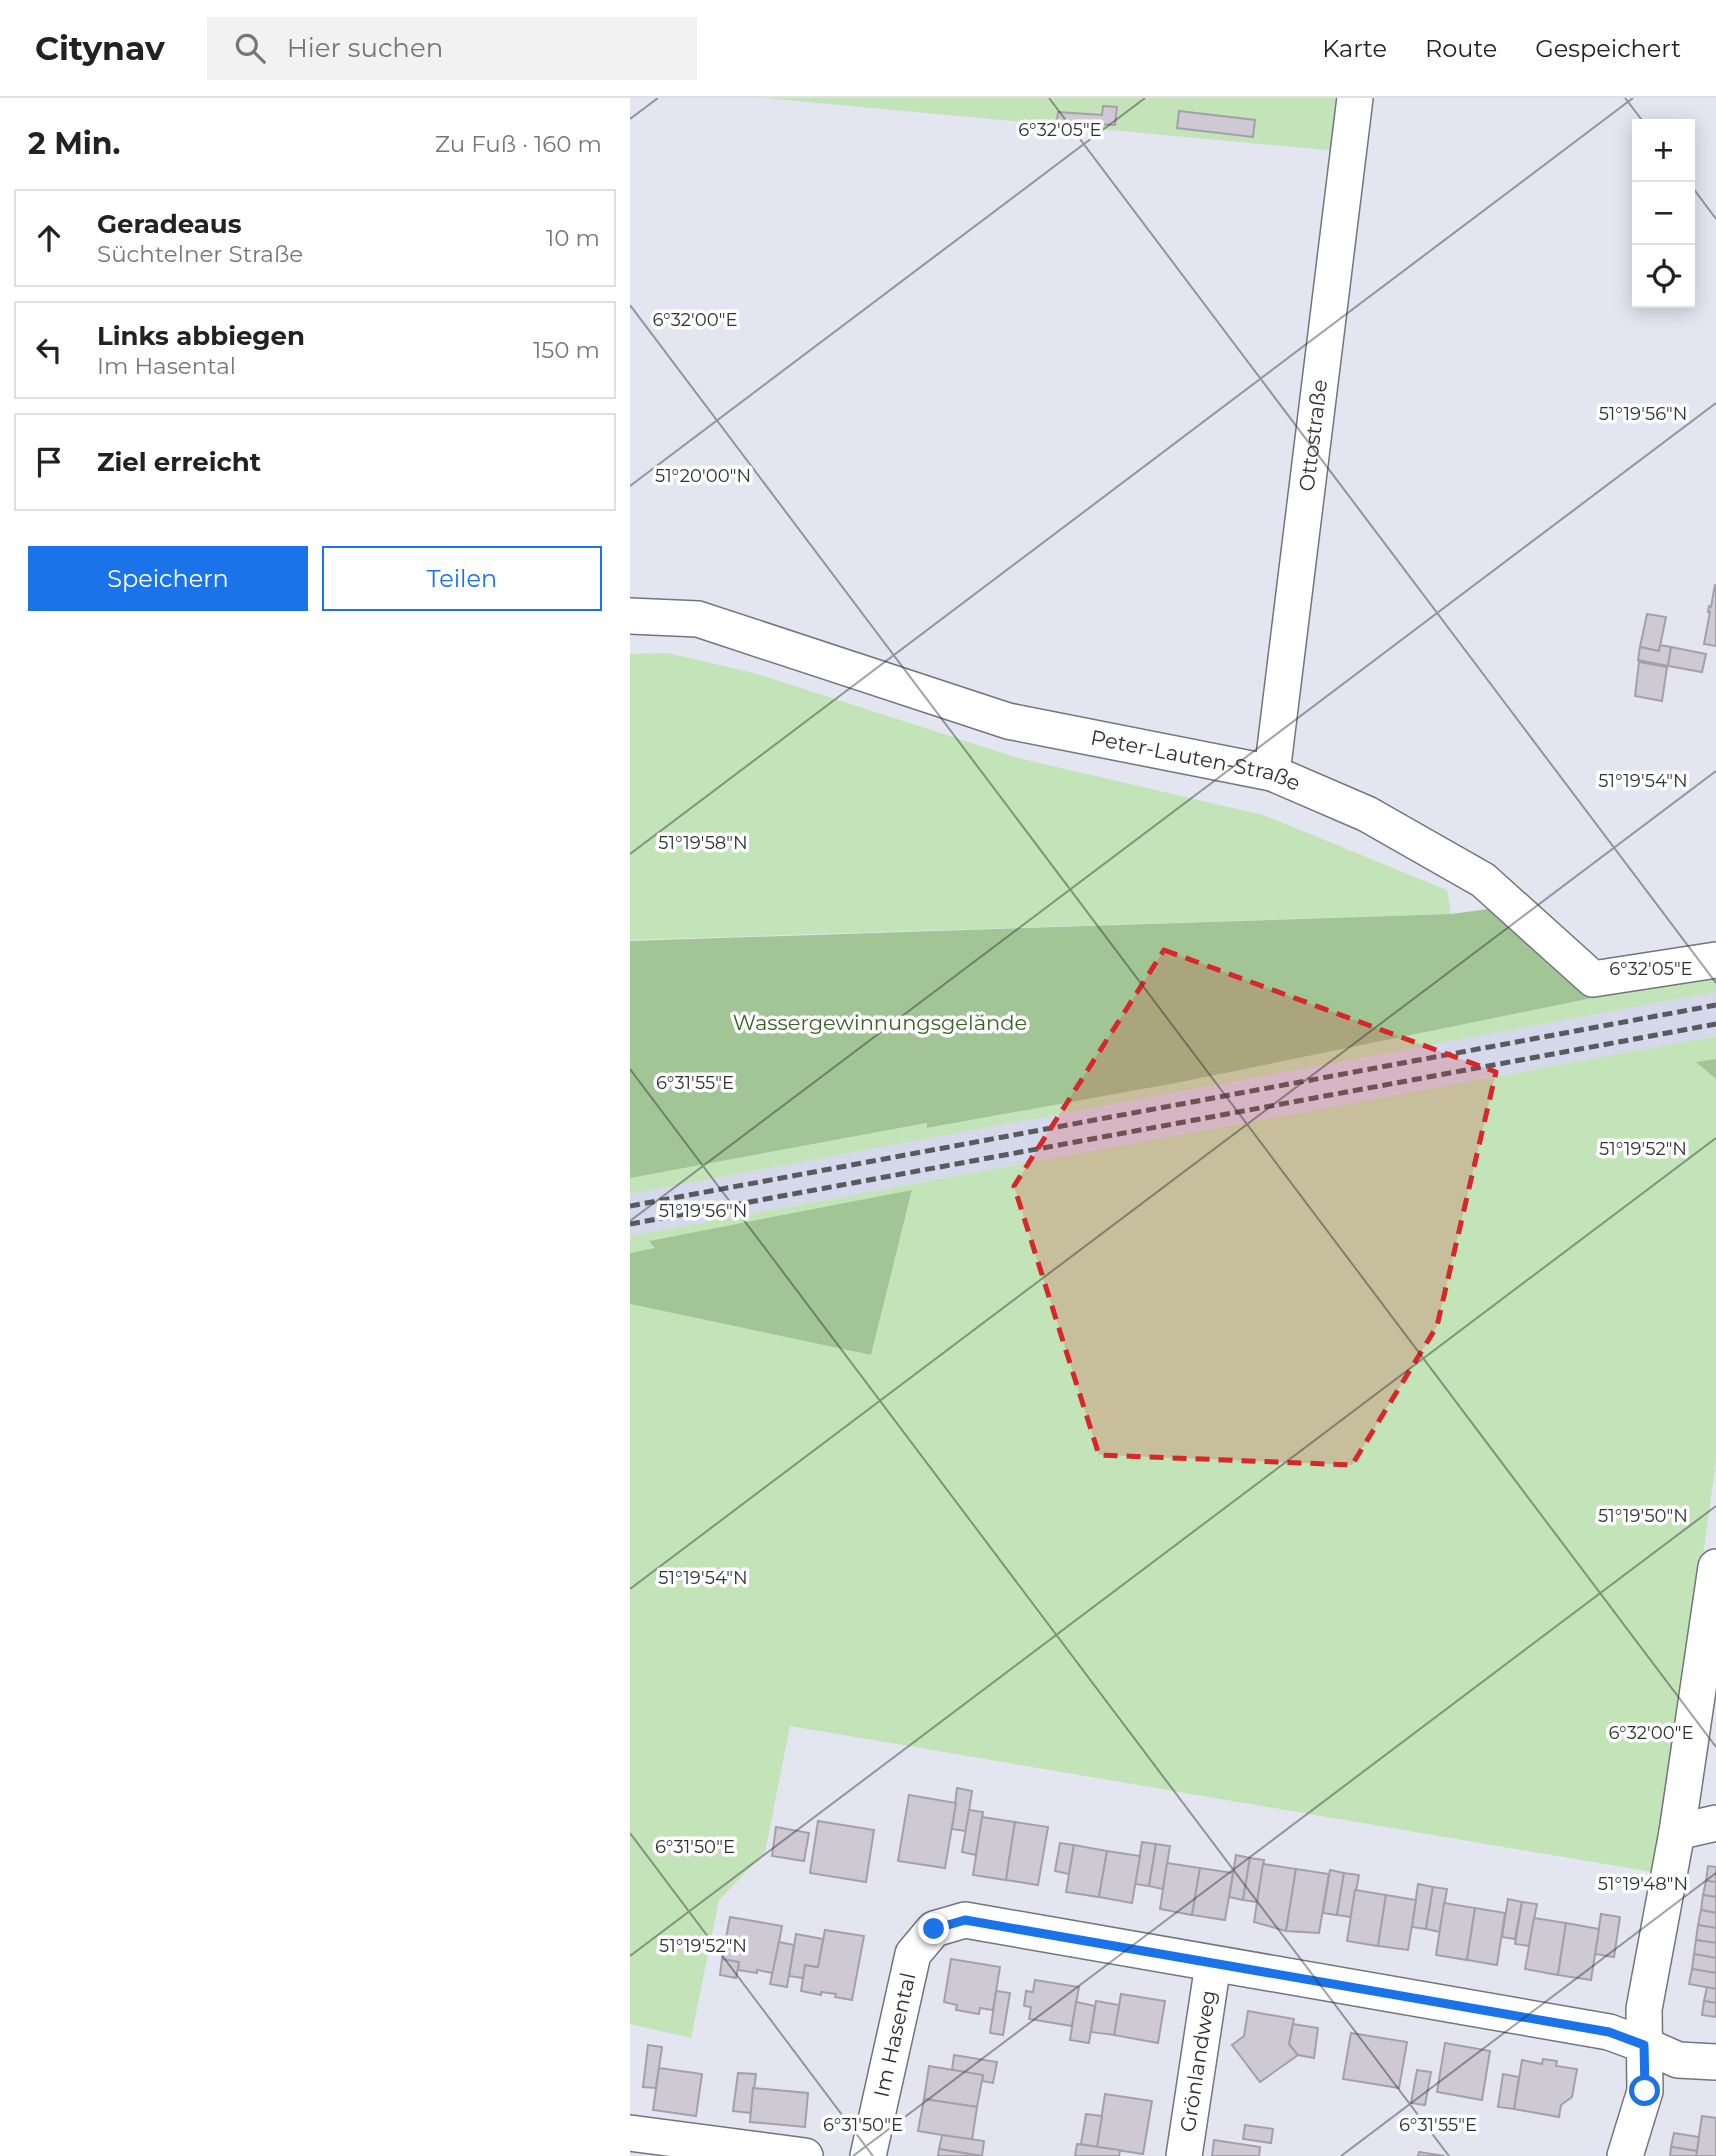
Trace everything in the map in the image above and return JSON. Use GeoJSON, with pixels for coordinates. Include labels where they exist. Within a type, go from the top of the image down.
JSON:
{"type":"FeatureCollection","features":[{"type":"Feature","properties":{"kind":"street","name":"Ottostraße"},"geometry":{"type":"LineString","coordinates":[[1272,773],[1355,98]]}},
{"type":"Feature","properties":{"kind":"street","name":"Peter-Lauten-Straße"},"geometry":{"type":"LineString","coordinates":[[630,616],[698,619],[1008,721],[1272,773],[1367,814],[1483,880],[1593,979],[1716,960]]}},
{"type":"Feature","properties":{"kind":"street"},"geometry":{"type":"LineString","coordinates":[[1625,2156],[1645,2091],[1644,2008],[1677,1832],[1716,1567]]}},
{"type":"Feature","properties":{"kind":"street"},"geometry":{"type":"LineString","coordinates":[[1677,1832],[1716,1823]]}},
{"type":"Feature","properties":{"kind":"street","name":"Im Hasental"},"geometry":{"type":"LineString","coordinates":[[869,2156],[913,1954],[934,1929],[965,1920],[1609,2032],[1678,2060],[1716,2062]]}},
{"type":"Feature","properties":{"kind":"street","name":"Grönlandweg"},"geometry":{"type":"LineString","coordinates":[[1184,2156],[1213,1964]]}},
{"type":"Feature","properties":{"kind":"street"},"geometry":{"type":"LineString","coordinates":[[630,2133],[805,2156]]}},
{"type":"Feature","properties":{"kind":"highlighted area"},"geometry":{"type":"Polygon","coordinates":[[[1164,950],[1496,1072],[1437,1326],[1352,1465],[1099,1455],[1014,1186],[1164,950]]]}},
{"type":"Feature","properties":{"kind":"shaded area"},"geometry":{"type":"Polygon","coordinates":[[[1716,992],[1716,1036],[630,1236],[630,1194],[1716,992]]]}},
{"type":"Feature","properties":{"kind":"green space"},"geometry":{"type":"Polygon","coordinates":[[[764,98],[1344,98],[1338,151],[764,98]]]}},
{"type":"Feature","properties":{"kind":"green space"},"geometry":{"type":"Polygon","coordinates":[[[667,653],[754,673],[1018,758],[1263,815],[1447,890],[1451,914],[630,940],[630,654],[667,653]]]}},
{"type":"Feature","properties":{"kind":"green space","name":"Wassergewinnungsgelände"},"geometry":{"type":"Polygon","coordinates":[[[1496,908],[1592,998],[1176,1083],[927,1128],[927,1123],[630,1178],[630,941],[1451,914],[1496,908]]]}},
{"type":"Feature","properties":{"kind":"green space"},"geometry":{"type":"Polygon","coordinates":[[[1716,977],[1716,992],[630,1194],[630,1178],[928,1123],[928,1128],[1176,1083],[1592,998],[1716,977]]]}},
{"type":"Feature","properties":{"kind":"green space"},"geometry":{"type":"Polygon","coordinates":[[[1716,1036],[1716,1059],[1697,1062],[1716,1079],[1716,1462],[1658,1873],[790,1726],[765,1852],[719,1900],[691,2038],[630,2024],[630,1304],[871,1355],[912,1191],[650,1241],[656,1248],[630,1253],[630,1236],[1716,1036]]]}},
{"type":"Feature","properties":{"kind":"green space"},"geometry":{"type":"Polygon","coordinates":[[[1716,1059],[1716,1079],[1696,1062],[1716,1059]]]}},
{"type":"Feature","properties":{"kind":"green space"},"geometry":{"type":"Polygon","coordinates":[[[912,1190],[871,1355],[630,1304],[630,1253],[655,1248],[649,1241],[912,1190]]]}},
{"type":"Feature","properties":{"kind":"building"},"geometry":{"type":"Polygon","coordinates":[[[1103,106],[1117,107],[1115,125],[1057,122],[1058,112],[1102,115],[1103,106]]]}},
{"type":"Feature","properties":{"kind":"building"},"geometry":{"type":"Polygon","coordinates":[[[1179,111],[1255,120],[1253,137],[1177,128],[1179,111]]]}},
{"type":"Feature","properties":{"kind":"building"},"geometry":{"type":"Polygon","coordinates":[[[1716,585],[1716,646],[1704,644],[1716,585]]]}},
{"type":"Feature","properties":{"kind":"building"},"geometry":{"type":"Polygon","coordinates":[[[1647,614],[1666,617],[1659,651],[1640,647],[1647,614]]]}},
{"type":"Feature","properties":{"kind":"building"},"geometry":{"type":"Polygon","coordinates":[[[1660,645],[1671,647],[1668,666],[1638,660],[1640,647],[1659,651],[1660,645]]]}},
{"type":"Feature","properties":{"kind":"building"},"geometry":{"type":"Polygon","coordinates":[[[1671,647],[1706,654],[1702,672],[1668,666],[1671,647]]]}},
{"type":"Feature","properties":{"kind":"building"},"geometry":{"type":"Polygon","coordinates":[[[1639,662],[1667,667],[1662,701],[1635,696],[1639,662]]]}},
{"type":"Feature","properties":{"kind":"building"},"geometry":{"type":"Polygon","coordinates":[[[957,1788],[972,1791],[966,1831],[952,1829],[957,1788]]]}},
{"type":"Feature","properties":{"kind":"building"},"geometry":{"type":"Polygon","coordinates":[[[909,1795],[956,1803],[945,1868],[898,1861],[909,1795]]]}},
{"type":"Feature","properties":{"kind":"building"},"geometry":{"type":"Polygon","coordinates":[[[969,1810],[983,1812],[976,1855],[962,1852],[969,1810]]]}},
{"type":"Feature","properties":{"kind":"building"},"geometry":{"type":"Polygon","coordinates":[[[982,1817],[1015,1822],[1006,1880],[973,1875],[982,1817]]]}},
{"type":"Feature","properties":{"kind":"building"},"geometry":{"type":"Polygon","coordinates":[[[818,1821],[874,1830],[866,1882],[810,1873],[818,1821]]]}},
{"type":"Feature","properties":{"kind":"building"},"geometry":{"type":"Polygon","coordinates":[[[1015,1822],[1048,1827],[1038,1885],[1006,1880],[1015,1822]]]}},
{"type":"Feature","properties":{"kind":"building"},"geometry":{"type":"Polygon","coordinates":[[[776,1827],[809,1833],[804,1861],[772,1856],[776,1827]]]}},
{"type":"Feature","properties":{"kind":"building"},"geometry":{"type":"Polygon","coordinates":[[[1142,1842],[1156,1844],[1149,1886],[1135,1884],[1142,1842]]]}},
{"type":"Feature","properties":{"kind":"building"},"geometry":{"type":"Polygon","coordinates":[[[1060,1843],[1074,1845],[1069,1874],[1055,1871],[1060,1843]]]}},
{"type":"Feature","properties":{"kind":"building"},"geometry":{"type":"Polygon","coordinates":[[[1156,1844],[1170,1846],[1163,1889],[1149,1886],[1156,1844]]]}},
{"type":"Feature","properties":{"kind":"building"},"geometry":{"type":"Polygon","coordinates":[[[1074,1845],[1107,1851],[1099,1897],[1066,1892],[1074,1845]]]}},
{"type":"Feature","properties":{"kind":"building"},"geometry":{"type":"Polygon","coordinates":[[[1107,1851],[1140,1856],[1132,1903],[1099,1897],[1107,1851]]]}},
{"type":"Feature","properties":{"kind":"building"},"geometry":{"type":"Polygon","coordinates":[[[1236,1855],[1250,1858],[1243,1900],[1229,1897],[1236,1855]]]}},
{"type":"Feature","properties":{"kind":"building"},"geometry":{"type":"Polygon","coordinates":[[[1250,1858],[1264,1860],[1257,1902],[1243,1900],[1250,1858]]]}},
{"type":"Feature","properties":{"kind":"building"},"geometry":{"type":"Polygon","coordinates":[[[1167,1863],[1200,1868],[1192,1915],[1160,1909],[1167,1863]]]}},
{"type":"Feature","properties":{"kind":"building"},"geometry":{"type":"Polygon","coordinates":[[[1263,1864],[1296,1869],[1286,1931],[1254,1922],[1263,1864]]]}},
{"type":"Feature","properties":{"kind":"building"},"geometry":{"type":"Polygon","coordinates":[[[1708,1866],[1716,1867],[1716,1882],[1706,1881],[1708,1866]]]}},
{"type":"Feature","properties":{"kind":"building"},"geometry":{"type":"Polygon","coordinates":[[[1200,1868],[1233,1873],[1225,1920],[1192,1915],[1200,1868]]]}},
{"type":"Feature","properties":{"kind":"building"},"geometry":{"type":"Polygon","coordinates":[[[1296,1869],[1329,1874],[1319,1933],[1286,1931],[1296,1869]]]}},
{"type":"Feature","properties":{"kind":"building"},"geometry":{"type":"Polygon","coordinates":[[[1330,1870],[1344,1873],[1337,1915],[1323,1913],[1330,1870]]]}},
{"type":"Feature","properties":{"kind":"building"},"geometry":{"type":"Polygon","coordinates":[[[1344,1873],[1359,1875],[1351,1917],[1337,1915],[1344,1873]]]}},
{"type":"Feature","properties":{"kind":"building"},"geometry":{"type":"Polygon","coordinates":[[[1706,1881],[1716,1882],[1716,1897],[1703,1895],[1706,1881]]]}},
{"type":"Feature","properties":{"kind":"building"},"geometry":{"type":"Polygon","coordinates":[[[1418,1884],[1433,1887],[1426,1929],[1412,1927],[1418,1884]]]}},
{"type":"Feature","properties":{"kind":"building"},"geometry":{"type":"Polygon","coordinates":[[[1433,1887],[1447,1889],[1440,1932],[1426,1929],[1433,1887]]]}},
{"type":"Feature","properties":{"kind":"building"},"geometry":{"type":"Polygon","coordinates":[[[1355,1890],[1386,1895],[1378,1946],[1347,1941],[1355,1890]]]}},
{"type":"Feature","properties":{"kind":"building"},"geometry":{"type":"Polygon","coordinates":[[[1386,1895],[1416,1900],[1408,1950],[1378,1946],[1386,1895]]]}},
{"type":"Feature","properties":{"kind":"building"},"geometry":{"type":"Polygon","coordinates":[[[1703,1895],[1716,1897],[1716,1913],[1701,1910],[1703,1895]]]}},
{"type":"Feature","properties":{"kind":"building"},"geometry":{"type":"Polygon","coordinates":[[[1508,1899],[1522,1902],[1515,1939],[1502,1937],[1508,1899]]]}},
{"type":"Feature","properties":{"kind":"building"},"geometry":{"type":"Polygon","coordinates":[[[1522,1902],[1537,1904],[1529,1946],[1515,1944],[1522,1902]]]}},
{"type":"Feature","properties":{"kind":"building"},"geometry":{"type":"Polygon","coordinates":[[[1444,1903],[1475,1908],[1467,1960],[1436,1955],[1444,1903]]]}},
{"type":"Feature","properties":{"kind":"building"},"geometry":{"type":"Polygon","coordinates":[[[1475,1908],[1505,1913],[1497,1965],[1467,1960],[1475,1908]]]}},
{"type":"Feature","properties":{"kind":"building"},"geometry":{"type":"Polygon","coordinates":[[[1701,1910],[1716,1913],[1716,1928],[1698,1925],[1701,1910]]]}},
{"type":"Feature","properties":{"kind":"building"},"geometry":{"type":"Polygon","coordinates":[[[1601,1914],[1620,1917],[1614,1957],[1595,1954],[1601,1914]]]}},
{"type":"Feature","properties":{"kind":"building"},"geometry":{"type":"Polygon","coordinates":[[[730,1917],[782,1926],[773,1973],[738,1970],[739,1962],[722,1959],[730,1917]]]}},
{"type":"Feature","properties":{"kind":"building"},"geometry":{"type":"Polygon","coordinates":[[[1534,1918],[1566,1923],[1558,1975],[1525,1969],[1534,1918]]]}},
{"type":"Feature","properties":{"kind":"building"},"geometry":{"type":"Polygon","coordinates":[[[1566,1923],[1599,1929],[1591,1980],[1558,1975],[1566,1923]]]}},
{"type":"Feature","properties":{"kind":"building"},"geometry":{"type":"Polygon","coordinates":[[[1698,1925],[1716,1928],[1716,1943],[1696,1940],[1698,1925]]]}},
{"type":"Feature","properties":{"kind":"building"},"geometry":{"type":"Polygon","coordinates":[[[825,1930],[864,1936],[852,2000],[835,1997],[836,1994],[821,1992],[821,1995],[801,1991],[805,1965],[818,1967],[825,1930]]]}},
{"type":"Feature","properties":{"kind":"building"},"geometry":{"type":"Polygon","coordinates":[[[796,1934],[823,1939],[818,1967],[805,1965],[803,1978],[789,1976],[796,1934]]]}},
{"type":"Feature","properties":{"kind":"building"},"geometry":{"type":"Polygon","coordinates":[[[1696,1940],[1716,1943],[1716,1958],[1694,1954],[1696,1940]]]}},
{"type":"Feature","properties":{"kind":"building"},"geometry":{"type":"Polygon","coordinates":[[[779,1942],[794,1945],[787,1987],[770,1984],[779,1942]]]}},
{"type":"Feature","properties":{"kind":"building"},"geometry":{"type":"Polygon","coordinates":[[[1694,1954],[1716,1958],[1716,1973],[1692,1969],[1694,1954]]]}},
{"type":"Feature","properties":{"kind":"building"},"geometry":{"type":"Polygon","coordinates":[[[722,1959],[739,1962],[736,1978],[720,1975],[722,1959]]]}},
{"type":"Feature","properties":{"kind":"building"},"geometry":{"type":"Polygon","coordinates":[[[951,1959],[1000,1967],[993,2010],[980,2008],[979,2014],[956,2010],[957,2005],[944,2002],[951,1959]]]}},
{"type":"Feature","properties":{"kind":"building"},"geometry":{"type":"Polygon","coordinates":[[[1692,1969],[1716,1973],[1716,1989],[1689,1984],[1692,1969]]]}},
{"type":"Feature","properties":{"kind":"building"},"geometry":{"type":"Polygon","coordinates":[[[1035,1980],[1079,1987],[1072,2026],[1029,2019],[1031,2007],[1024,2006],[1026,1991],[1033,1992],[1035,1980]]]}},
{"type":"Feature","properties":{"kind":"building"},"geometry":{"type":"Polygon","coordinates":[[[1707,1987],[1716,1989],[1716,2003],[1704,2001],[1707,1987]]]}},
{"type":"Feature","properties":{"kind":"building"},"geometry":{"type":"Polygon","coordinates":[[[996,1991],[1010,1993],[1003,2035],[990,2033],[996,1991]]]}},
{"type":"Feature","properties":{"kind":"building"},"geometry":{"type":"Polygon","coordinates":[[[1121,1994],[1165,2001],[1158,2043],[1114,2035],[1121,1994]]]}},
{"type":"Feature","properties":{"kind":"building"},"geometry":{"type":"Polygon","coordinates":[[[1096,2001],[1119,2005],[1114,2035],[1091,2032],[1096,2001]]]}},
{"type":"Feature","properties":{"kind":"building"},"geometry":{"type":"Polygon","coordinates":[[[1704,2001],[1716,2003],[1716,2017],[1702,2015],[1704,2001]]]}},
{"type":"Feature","properties":{"kind":"building"},"geometry":{"type":"Polygon","coordinates":[[[1076,2002],[1095,2006],[1089,2043],[1070,2040],[1076,2002]]]}},
{"type":"Feature","properties":{"kind":"building"},"geometry":{"type":"Polygon","coordinates":[[[1248,2011],[1294,2019],[1289,2044],[1298,2055],[1260,2082],[1232,2045],[1244,2036],[1248,2011]]]}},
{"type":"Feature","properties":{"kind":"building"},"geometry":{"type":"Polygon","coordinates":[[[1293,2024],[1318,2028],[1314,2058],[1298,2055],[1289,2044],[1293,2024]]]}},
{"type":"Feature","properties":{"kind":"building"},"geometry":{"type":"Polygon","coordinates":[[[1351,2033],[1407,2042],[1399,2088],[1343,2079],[1351,2033]]]}},
{"type":"Feature","properties":{"kind":"building"},"geometry":{"type":"Polygon","coordinates":[[[1445,2043],[1490,2051],[1482,2100],[1437,2092],[1445,2043]]]}},
{"type":"Feature","properties":{"kind":"building"},"geometry":{"type":"Polygon","coordinates":[[[648,2045],[662,2047],[656,2088],[643,2087],[648,2045]]]}},
{"type":"Feature","properties":{"kind":"building"},"geometry":{"type":"Polygon","coordinates":[[[954,2055],[997,2062],[993,2083],[982,2081],[983,2075],[952,2070],[954,2055]]]}},
{"type":"Feature","properties":{"kind":"building"},"geometry":{"type":"Polygon","coordinates":[[[1543,2059],[1557,2061],[1556,2066],[1577,2069],[1572,2097],[1561,2105],[1559,2117],[1514,2109],[1522,2060],[1542,2064],[1543,2059]]]}},
{"type":"Feature","properties":{"kind":"building"},"geometry":{"type":"Polygon","coordinates":[[[929,2066],[983,2075],[977,2107],[924,2099],[929,2066]]]}},
{"type":"Feature","properties":{"kind":"building"},"geometry":{"type":"Polygon","coordinates":[[[659,2068],[702,2074],[696,2116],[653,2110],[659,2068]]]}},
{"type":"Feature","properties":{"kind":"building"},"geometry":{"type":"Polygon","coordinates":[[[1417,2070],[1431,2072],[1425,2105],[1411,2103],[1417,2070]]]}},
{"type":"Feature","properties":{"kind":"building"},"geometry":{"type":"Polygon","coordinates":[[[738,2073],[756,2074],[751,2113],[733,2111],[738,2073]]]}},
{"type":"Feature","properties":{"kind":"building"},"geometry":{"type":"Polygon","coordinates":[[[1503,2074],[1519,2077],[1514,2109],[1498,2107],[1503,2074]]]}},
{"type":"Feature","properties":{"kind":"building"},"geometry":{"type":"Polygon","coordinates":[[[753,2088],[808,2093],[805,2127],[750,2122],[753,2088]]]}},
{"type":"Feature","properties":{"kind":"building"},"geometry":{"type":"Polygon","coordinates":[[[1105,2094],[1152,2101],[1143,2154],[1097,2147],[1105,2094]]]}},
{"type":"Feature","properties":{"kind":"building"},"geometry":{"type":"Polygon","coordinates":[[[924,2099],[977,2107],[972,2140],[918,2131],[924,2099]]]}},
{"type":"Feature","properties":{"kind":"building"},"geometry":{"type":"Polygon","coordinates":[[[1086,2114],[1102,2116],[1097,2147],[1081,2144],[1086,2114]]]}},
{"type":"Feature","properties":{"kind":"building"},"geometry":{"type":"Polygon","coordinates":[[[1702,2116],[1716,2118],[1716,2156],[1696,2156],[1702,2116]]]}},
{"type":"Feature","properties":{"kind":"building"},"geometry":{"type":"Polygon","coordinates":[[[1245,2125],[1273,2129],[1271,2143],[1243,2139],[1245,2125]]]}},
{"type":"Feature","properties":{"kind":"building"},"geometry":{"type":"Polygon","coordinates":[[[1674,2133],[1699,2137],[1697,2151],[1671,2147],[1674,2133]]]}},
{"type":"Feature","properties":{"kind":"building"},"geometry":{"type":"Polygon","coordinates":[[[942,2135],[984,2141],[982,2156],[939,2149],[942,2135]]]}},
{"type":"Feature","properties":{"kind":"building"},"geometry":{"type":"Polygon","coordinates":[[[1214,2140],[1260,2147],[1259,2156],[1212,2156],[1214,2140]]]}},
{"type":"Feature","properties":{"kind":"building"},"geometry":{"type":"Polygon","coordinates":[[[1077,2144],[1120,2150],[1119,2156],[1075,2156],[1077,2144]]]}},
{"type":"Feature","properties":{"kind":"building"},"geometry":{"type":"Polygon","coordinates":[[[1671,2147],[1697,2151],[1696,2156],[1670,2156],[1671,2147]]]}},
{"type":"Feature","properties":{"kind":"building"},"geometry":{"type":"Polygon","coordinates":[[[939,2149],[982,2156],[938,2156],[939,2149]]]}},
{"type":"Feature","properties":{"kind":"building"},"geometry":{"type":"Polygon","coordinates":[[[1419,2152],[1445,2156],[1418,2156],[1419,2152]]]}},
{"type":"Feature","properties":{"kind":"railway"},"geometry":{"type":"LineString","coordinates":[[630,1206],[1716,1005]]}},
{"type":"Feature","properties":{"kind":"railway"},"geometry":{"type":"LineString","coordinates":[[630,1224],[1716,1024]]}},
{"type":"Feature","properties":{"kind":"route"},"geometry":{"type":"LineString","coordinates":[[934,1929],[965,1920],[1609,2032],[1644,2045],[1645,2091]]}}]}
